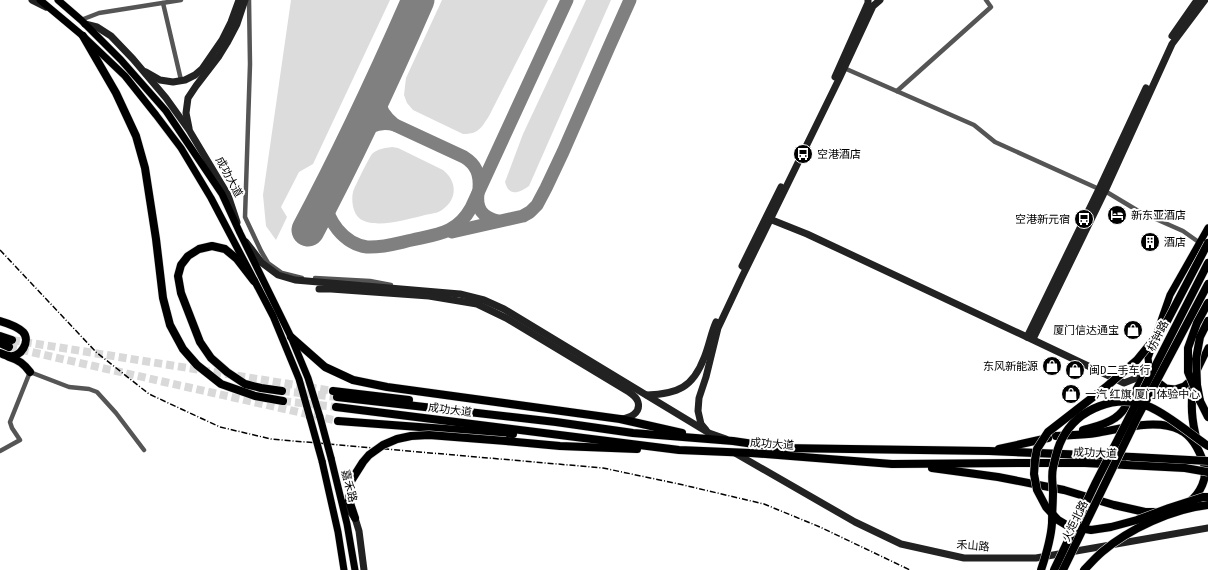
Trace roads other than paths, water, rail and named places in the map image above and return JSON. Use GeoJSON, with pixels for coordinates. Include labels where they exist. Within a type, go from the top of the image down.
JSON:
{"type":"FeatureCollection","features":[{"type":"Feature","properties":{"kind":"highway"},"geometry":{"type":"LineString","coordinates":[[83,36],[116,93],[136,136],[145,168],[156,239],[162,298],[170,325],[183,349],[197,365],[221,384],[255,396],[283,401]]}},
{"type":"Feature","properties":{"kind":"highway"},"geometry":{"type":"LineString","coordinates":[[1204,243],[1164,328],[1137,360],[1106,387],[1048,432],[1037,449],[1034,474],[1037,490],[1046,507],[1058,520],[1068,526],[1091,530],[1111,527],[1137,520],[1208,496]]}},
{"type":"Feature","properties":{"kind":"highway"},"geometry":{"type":"LineString","coordinates":[[254,281],[237,259],[225,249],[212,246],[199,249],[188,256],[181,265],[178,276],[181,293],[197,336],[210,358],[245,384],[282,391]]}},
{"type":"Feature","properties":{"kind":"highway","name":"枋钟路"},"geometry":{"type":"LineString","coordinates":[[1096,482],[1208,264]]}},
{"type":"Feature","properties":{"kind":"highway","name":"枋钟路"},"geometry":{"type":"LineString","coordinates":[[1106,481],[1137,418],[1208,284]]}},
{"type":"Feature","properties":{"kind":"highway"},"geometry":{"type":"LineString","coordinates":[[1208,303],[1197,323],[1188,348],[1188,372],[1208,417]]}},
{"type":"Feature","properties":{"kind":"highway"},"geometry":{"type":"LineString","coordinates":[[0,321],[22,331],[26,336],[25,346],[18,354],[9,357]]}},
{"type":"Feature","properties":{"kind":"highway"},"geometry":{"type":"LineString","coordinates":[[1200,401],[1197,384],[1196,359],[1200,337],[1208,321]]}},
{"type":"Feature","properties":{"kind":"highway"},"geometry":{"type":"LineString","coordinates":[[0,336],[11,343],[0,343]]}},
{"type":"Feature","properties":{"kind":"highway","name":"成功大道"},"geometry":{"type":"LineString","coordinates":[[291,337],[325,366],[353,380],[387,387],[620,419],[732,441],[781,448],[989,451],[1133,457],[1207,467]]}},
{"type":"Feature","properties":{"kind":"highway"},"geometry":{"type":"LineString","coordinates":[[0,353],[19,360],[30,372]]}},
{"type":"Feature","properties":{"kind":"highway"},"geometry":{"type":"LineString","coordinates":[[989,451],[1099,426],[1116,418],[1125,409],[1149,366]]}},
{"type":"Feature","properties":{"kind":"highway"},"geometry":{"type":"LineString","coordinates":[[892,464],[998,477],[1064,490],[1114,505],[1145,512],[1164,513],[1178,509],[1191,500],[1202,487],[1207,467],[1192,424],[1191,408],[1194,377]]}},
{"type":"Feature","properties":{"kind":"highway","name":"成功大道"},"geometry":{"type":"LineString","coordinates":[[335,394],[633,433],[710,436]]}},
{"type":"Feature","properties":{"kind":"highway"},"geometry":{"type":"LineString","coordinates":[[1042,570],[1048,549],[1052,525],[1052,470],[1062,439],[1071,426],[1080,417],[1097,407],[1113,402],[1133,402],[1162,413],[1208,446]]}},
{"type":"Feature","properties":{"kind":"highway","name":"成功大道"},"geometry":{"type":"LineString","coordinates":[[336,407],[679,450],[751,453],[892,464],[1085,463],[1185,468],[1207,467]]}},
{"type":"Feature","properties":{"kind":"highway"},"geometry":{"type":"LineString","coordinates":[[338,421],[644,445]]}},
{"type":"Feature","properties":{"kind":"highway"},"geometry":{"type":"LineString","coordinates":[[1056,436],[1094,433],[1120,428],[1164,425],[1181,430],[1188,435],[1199,450],[1207,467]]}},
{"type":"Feature","properties":{"kind":"highway"},"geometry":{"type":"LineString","coordinates":[[355,518],[345,501],[351,481],[363,462],[369,455],[383,445],[397,439],[411,436],[429,435],[560,446],[679,450]]}},
{"type":"Feature","properties":{"kind":"highway","name":"火炬北路"},"geometry":{"type":"LineString","coordinates":[[1064,570],[1106,481]]}},
{"type":"Feature","properties":{"kind":"highway","name":"火炬北路"},"geometry":{"type":"LineString","coordinates":[[1054,570],[1096,482]]}},
{"type":"Feature","properties":{"kind":"highway"},"geometry":{"type":"LineString","coordinates":[[1084,570],[1102,552],[1134,530],[1161,518],[1199,506],[1208,505]]}},
{"type":"Feature","properties":{"kind":"main road"},"geometry":{"type":"LineString","coordinates":[[32,0],[53,11]]}},
{"type":"Feature","properties":{"kind":"main road","name":"嘉禾路"},"geometry":{"type":"LineString","coordinates":[[40,0],[83,36],[125,76],[181,148],[211,198],[274,316],[299,379],[308,410],[322,461],[338,532],[344,570]]}},
{"type":"Feature","properties":{"kind":"main road","name":"嘉禾路"},"geometry":{"type":"LineString","coordinates":[[58,0],[83,22],[121,60],[166,111],[222,194],[291,337],[308,378],[345,501],[347,524],[355,570]]}},
{"type":"Feature","properties":{"kind":"main road"},"geometry":{"type":"LineString","coordinates":[[142,69],[160,80],[173,82],[195,75],[214,53],[222,40],[231,22],[238,0]]}},
{"type":"Feature","properties":{"kind":"main road"},"geometry":{"type":"LineString","coordinates":[[189,130],[186,114],[188,98],[227,43],[237,24],[245,0]]}},
{"type":"Feature","properties":{"kind":"main road"},"geometry":{"type":"LineString","coordinates":[[710,436],[701,424],[698,411],[699,398],[706,377],[718,328],[836,74],[868,0]]}},
{"type":"Feature","properties":{"kind":"main road"},"geometry":{"type":"LineString","coordinates":[[647,395],[660,395],[672,392],[686,386],[696,375],[704,358],[714,326],[738,275],[769,218],[844,68],[873,6],[880,0]]}},
{"type":"Feature","properties":{"kind":"main road"},"geometry":{"type":"LineString","coordinates":[[1102,190],[1168,42],[1194,3],[1198,0]]}},
{"type":"Feature","properties":{"kind":"main road"},"geometry":{"type":"LineString","coordinates":[[1030,338],[1172,44],[1205,0]]}},
{"type":"Feature","properties":{"kind":"main road","name":"成功大道"},"geometry":{"type":"LineString","coordinates":[[83,22],[111,36],[142,69],[166,98],[189,130],[228,195],[240,232],[262,263],[278,274],[295,280],[460,294],[484,300],[504,309],[647,395],[680,415],[710,436]]}},
{"type":"Feature","properties":{"kind":"main road"},"geometry":{"type":"LineString","coordinates":[[769,218],[807,234],[1124,383],[1134,379],[1149,366]]}},
{"type":"Feature","properties":{"kind":"main road"},"geometry":{"type":"LineString","coordinates":[[1208,228],[1204,243],[1170,295],[1148,358],[1153,378],[1166,388],[1174,389],[1184,386],[1194,377],[1208,348]]}},
{"type":"Feature","properties":{"kind":"main road"},"geometry":{"type":"LineString","coordinates":[[319,289],[331,288],[429,296],[477,304],[506,318],[634,396],[638,402],[638,408],[635,413],[630,418],[620,419]]}},
{"type":"Feature","properties":{"kind":"main road","name":"禾山路"},"geometry":{"type":"LineString","coordinates":[[735,453],[855,522],[901,544],[964,558],[1036,558],[1208,528]]}},
{"type":"Feature","properties":{"kind":"main road"},"geometry":{"type":"LineString","coordinates":[[355,518],[359,531],[364,570]]}},
{"type":"Feature","properties":{"kind":"street"},"geometry":{"type":"LineString","coordinates":[[83,22],[99,13],[181,0]]}},
{"type":"Feature","properties":{"kind":"street"},"geometry":{"type":"LineString","coordinates":[[250,0],[250,64],[245,217],[268,263],[282,273],[299,277],[370,282],[421,290]]}},
{"type":"Feature","properties":{"kind":"street"},"geometry":{"type":"LineString","coordinates":[[897,91],[991,7],[986,0]]}},
{"type":"Feature","properties":{"kind":"street"},"geometry":{"type":"LineString","coordinates":[[165,2],[181,80]]}},
{"type":"Feature","properties":{"kind":"street"},"geometry":{"type":"LineString","coordinates":[[844,68],[974,125],[995,142],[1102,190],[1140,212],[1183,231],[1204,243]]}},
{"type":"Feature","properties":{"kind":"street"},"geometry":{"type":"LineString","coordinates":[[0,451],[20,440],[10,422],[30,372],[68,387],[88,389],[96,392],[116,413],[144,450]]}},
{"type":"Feature","properties":{"kind":"tunnel"},"geometry":{"type":"LineString","coordinates":[[12,340],[333,391]]}},
{"type":"Feature","properties":{"kind":"tunnel"},"geometry":{"type":"LineString","coordinates":[[9,347],[338,421]]}},
{"type":"Feature","properties":{"kind":"tunnel"},"geometry":{"type":"LineString","coordinates":[[282,391],[337,397]]}},
{"type":"Feature","properties":{"kind":"tunnel"},"geometry":{"type":"LineString","coordinates":[[283,401],[336,407]]}},
{"type":"Feature","properties":{"kind":"railway"},"geometry":{"type":"LineString","coordinates":[[0,250],[96,352],[149,394],[220,427],[271,439],[603,468],[764,504],[820,527],[910,570]]}},
{"type":"Feature","properties":{"kind":"place","name":"空港酒店"},"geometry":{"type":"Point","coordinates":[803,154]}},
{"type":"Feature","properties":{"kind":"place","name":"新东亚酒店"},"geometry":{"type":"Point","coordinates":[1117,215]}},
{"type":"Feature","properties":{"kind":"place","name":"空港新元宿"},"geometry":{"type":"Point","coordinates":[1084,219]}},
{"type":"Feature","properties":{"kind":"place","name":"酒店"},"geometry":{"type":"Point","coordinates":[1150,242]}},
{"type":"Feature","properties":{"kind":"place","name":"厦门信达通宝"},"geometry":{"type":"Point","coordinates":[1133,330]}},
{"type":"Feature","properties":{"kind":"place","name":"东风新能源"},"geometry":{"type":"Point","coordinates":[1052,366]}},
{"type":"Feature","properties":{"kind":"place","name":"闽D二手车行"},"geometry":{"type":"Point","coordinates":[1075,370]}},
{"type":"Feature","properties":{"kind":"place","name":"一汽 红旗 厦门体验中心"},"geometry":{"type":"Point","coordinates":[1071,394]}}]}
